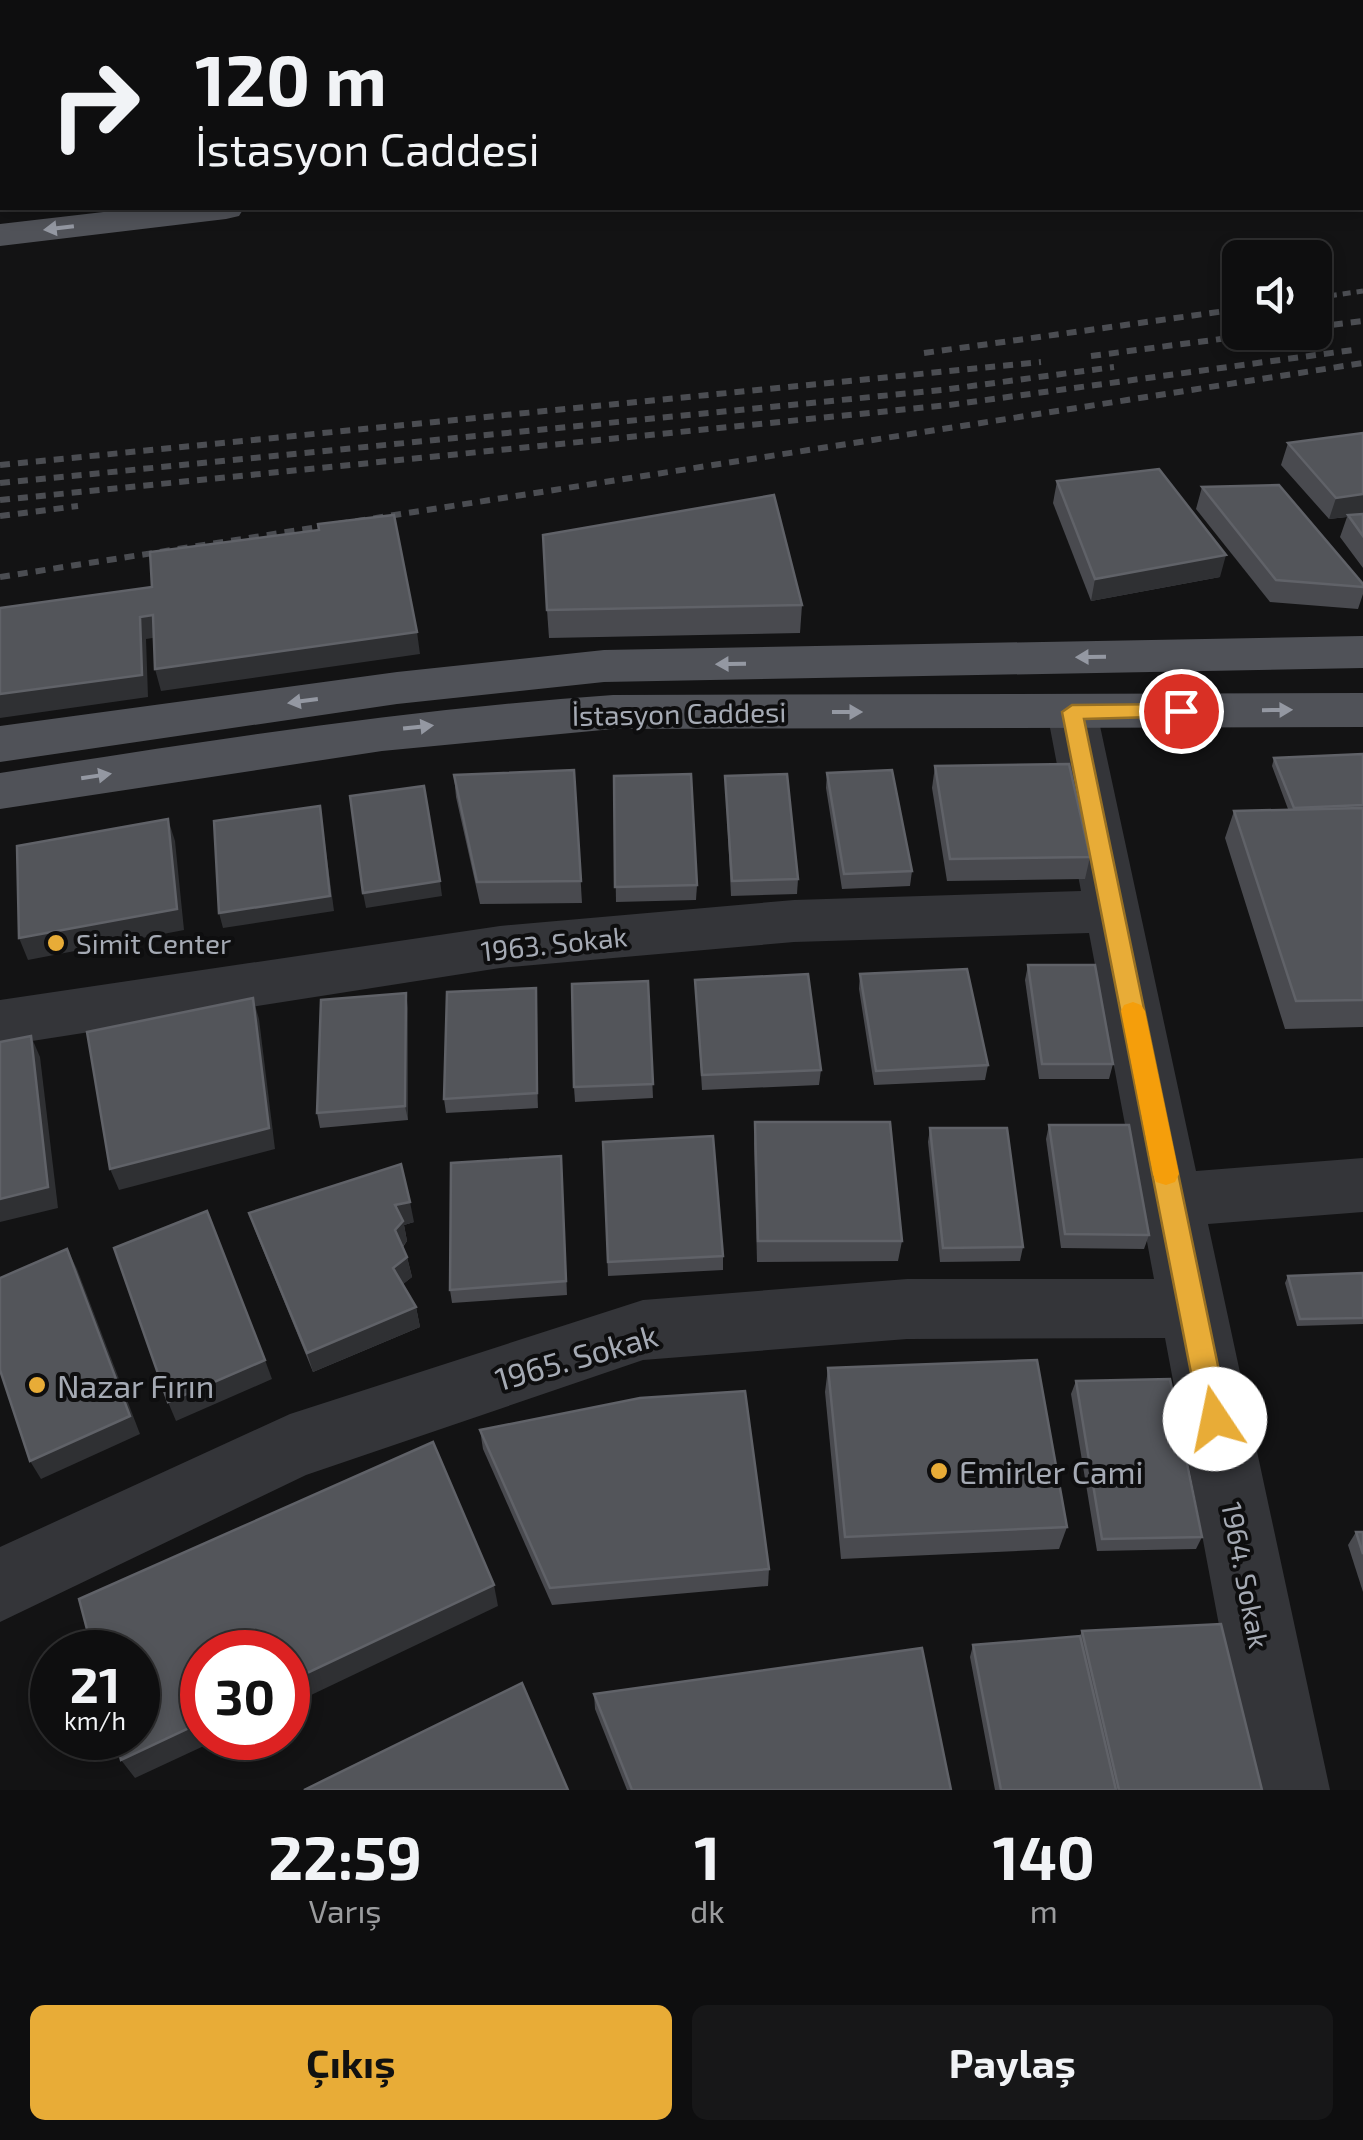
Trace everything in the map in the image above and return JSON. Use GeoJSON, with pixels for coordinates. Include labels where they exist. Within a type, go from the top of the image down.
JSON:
{"type":"FeatureCollection","features":[{"type":"Feature","properties":{"kind":"main road"},"geometry":{"type":"LineString","coordinates":[[0,235],[209,210]]}},
{"type":"Feature","properties":{"kind":"main road","name":"İstasyon Caddesi"},"geometry":{"type":"LineString","coordinates":[[0,744],[397,688],[604,666],[1363,652]]}},
{"type":"Feature","properties":{"kind":"main road","name":"İstasyon Caddesi"},"geometry":{"type":"LineString","coordinates":[[0,792],[381,732],[504,718],[613,712],[1363,710]]}},
{"type":"Feature","properties":{"kind":"street","name":"1964. Sokak"},"geometry":{"type":"LineString","coordinates":[[1072,712],[1290,1790]]}},
{"type":"Feature","properties":{"kind":"street","name":"1963. Sokak"},"geometry":{"type":"LineString","coordinates":[[0,1023],[500,946],[794,921],[1112,911]]}},
{"type":"Feature","properties":{"kind":"street"},"geometry":{"type":"LineString","coordinates":[[1171,1200],[1363,1185]]}},
{"type":"Feature","properties":{"kind":"street","name":"1965. Sokak"},"geometry":{"type":"LineString","coordinates":[[0,1584],[290,1447],[642,1330],[907,1310],[1192,1308]]}},
{"type":"Feature","properties":{"kind":"building"},"geometry":{"type":"Polygon","coordinates":[[[1363,433],[1363,494],[1336,498],[1288,443],[1363,433]]]}},
{"type":"Feature","properties":{"kind":"building"},"geometry":{"type":"Polygon","coordinates":[[[1159,469],[1226,555],[1095,579],[1057,481],[1159,469]]]}},
{"type":"Feature","properties":{"kind":"building"},"geometry":{"type":"Polygon","coordinates":[[[1279,485],[1363,587],[1276,580],[1202,487],[1279,485]]]}},
{"type":"Feature","properties":{"kind":"building"},"geometry":{"type":"Polygon","coordinates":[[[774,495],[802,605],[547,610],[543,535],[774,495]]]}},
{"type":"Feature","properties":{"kind":"building"},"geometry":{"type":"Polygon","coordinates":[[[1363,514],[1363,536],[1348,515],[1363,514]]]}},
{"type":"Feature","properties":{"kind":"building"},"geometry":{"type":"Polygon","coordinates":[[[394,515],[417,632],[155,669],[153,615],[140,617],[142,675],[0,694],[0,608],[152,587],[150,552],[319,530],[318,524],[394,515]]]}},
{"type":"Feature","properties":{"kind":"building"},"geometry":{"type":"Polygon","coordinates":[[[1363,754],[1363,805],[1294,808],[1274,758],[1363,754]]]}},
{"type":"Feature","properties":{"kind":"building"},"geometry":{"type":"Polygon","coordinates":[[[1069,764],[1090,857],[950,859],[935,766],[1069,764]]]}},
{"type":"Feature","properties":{"kind":"building"},"geometry":{"type":"Polygon","coordinates":[[[574,770],[581,881],[477,882],[454,775],[574,770]]]}},
{"type":"Feature","properties":{"kind":"building"},"geometry":{"type":"Polygon","coordinates":[[[892,770],[912,871],[844,874],[827,773],[892,770]]]}},
{"type":"Feature","properties":{"kind":"building"},"geometry":{"type":"Polygon","coordinates":[[[691,774],[697,885],[615,887],[614,776],[691,774]]]}},
{"type":"Feature","properties":{"kind":"building"},"geometry":{"type":"Polygon","coordinates":[[[787,774],[798,879],[732,881],[725,776],[787,774]]]}},
{"type":"Feature","properties":{"kind":"building"},"geometry":{"type":"Polygon","coordinates":[[[424,786],[440,881],[363,893],[350,796],[424,786]]]}},
{"type":"Feature","properties":{"kind":"building"},"geometry":{"type":"Polygon","coordinates":[[[320,806],[330,896],[219,913],[214,821],[320,806]]]}},
{"type":"Feature","properties":{"kind":"building"},"geometry":{"type":"Polygon","coordinates":[[[1363,808],[1363,1000],[1296,1001],[1234,811],[1363,808]]]}},
{"type":"Feature","properties":{"kind":"building"},"geometry":{"type":"Polygon","coordinates":[[[168,819],[177,909],[19,938],[17,846],[168,819]]]}},
{"type":"Feature","properties":{"kind":"building"},"geometry":{"type":"Polygon","coordinates":[[[1028,965],[1095,965],[1113,1064],[1042,1064],[1028,965]]]}},
{"type":"Feature","properties":{"kind":"building"},"geometry":{"type":"Polygon","coordinates":[[[967,969],[988,1065],[876,1071],[860,974],[967,969]]]}},
{"type":"Feature","properties":{"kind":"building"},"geometry":{"type":"Polygon","coordinates":[[[808,974],[821,1070],[702,1075],[695,980],[808,974]]]}},
{"type":"Feature","properties":{"kind":"building"},"geometry":{"type":"Polygon","coordinates":[[[648,981],[653,1084],[574,1087],[572,984],[648,981]]]}},
{"type":"Feature","properties":{"kind":"building"},"geometry":{"type":"Polygon","coordinates":[[[536,988],[537,1093],[444,1099],[447,992],[536,988]]]}},
{"type":"Feature","properties":{"kind":"building"},"geometry":{"type":"Polygon","coordinates":[[[406,993],[405,1106],[317,1113],[321,1000],[406,993]]]}},
{"type":"Feature","properties":{"kind":"building"},"geometry":{"type":"Polygon","coordinates":[[[253,998],[269,1128],[110,1169],[87,1032],[253,998]]]}},
{"type":"Feature","properties":{"kind":"building"},"geometry":{"type":"Polygon","coordinates":[[[31,1036],[48,1187],[0,1199],[0,1042],[31,1036]]]}},
{"type":"Feature","properties":{"kind":"building"},"geometry":{"type":"Polygon","coordinates":[[[755,1122],[890,1122],[902,1241],[758,1241],[755,1122]]]}},
{"type":"Feature","properties":{"kind":"building"},"geometry":{"type":"Polygon","coordinates":[[[1049,1125],[1129,1125],[1149,1235],[1065,1234],[1049,1125]]]}},
{"type":"Feature","properties":{"kind":"building"},"geometry":{"type":"Polygon","coordinates":[[[930,1128],[1007,1128],[1023,1247],[943,1248],[930,1128]]]}},
{"type":"Feature","properties":{"kind":"building"},"geometry":{"type":"Polygon","coordinates":[[[713,1136],[723,1256],[608,1262],[603,1142],[713,1136]]]}},
{"type":"Feature","properties":{"kind":"building"},"geometry":{"type":"Polygon","coordinates":[[[561,1156],[566,1281],[450,1290],[451,1163],[561,1156]]]}},
{"type":"Feature","properties":{"kind":"building"},"geometry":{"type":"Polygon","coordinates":[[[401,1164],[410,1202],[395,1205],[403,1221],[395,1230],[407,1257],[393,1268],[416,1307],[307,1353],[249,1213],[401,1164]]]}},
{"type":"Feature","properties":{"kind":"building"},"geometry":{"type":"Polygon","coordinates":[[[207,1211],[265,1360],[168,1402],[114,1248],[207,1211]]]}},
{"type":"Feature","properties":{"kind":"building"},"geometry":{"type":"Polygon","coordinates":[[[67,1249],[130,1416],[30,1461],[0,1370],[0,1278],[67,1249]]]}},
{"type":"Feature","properties":{"kind":"building"},"geometry":{"type":"Polygon","coordinates":[[[1363,1273],[1363,1318],[1300,1319],[1288,1276],[1363,1273]]]}},
{"type":"Feature","properties":{"kind":"building","name":"Emirler Cami"},"geometry":{"type":"Polygon","coordinates":[[[1037,1360],[1067,1527],[845,1537],[828,1368],[1037,1360]]]}},
{"type":"Feature","properties":{"kind":"building"},"geometry":{"type":"Polygon","coordinates":[[[1170,1379],[1202,1537],[1102,1539],[1076,1381],[1170,1379]]]}},
{"type":"Feature","properties":{"kind":"building"},"geometry":{"type":"Polygon","coordinates":[[[745,1391],[769,1569],[550,1588],[480,1430],[640,1398],[745,1391]]]}},
{"type":"Feature","properties":{"kind":"building"},"geometry":{"type":"Polygon","coordinates":[[[433,1442],[494,1585],[310,1672],[310,1630],[180,1630],[180,1732],[160,1742],[160,1630],[87,1630],[79,1599],[433,1442]]]}},
{"type":"Feature","properties":{"kind":"building"},"geometry":{"type":"Polygon","coordinates":[[[1356,1532],[1363,1532],[1363,1554],[1356,1532]]]}},
{"type":"Feature","properties":{"kind":"building"},"geometry":{"type":"Polygon","coordinates":[[[1221,1624],[1262,1790],[1119,1790],[1082,1631],[1221,1624]]]}},
{"type":"Feature","properties":{"kind":"building"},"geometry":{"type":"Polygon","coordinates":[[[1080,1636],[1116,1790],[1001,1790],[973,1645],[1080,1636]]]}},
{"type":"Feature","properties":{"kind":"building"},"geometry":{"type":"Polygon","coordinates":[[[922,1648],[951,1790],[632,1790],[594,1694],[922,1648]]]}},
{"type":"Feature","properties":{"kind":"building"},"geometry":{"type":"Polygon","coordinates":[[[522,1683],[568,1790],[304,1790],[522,1683]]]}},
{"type":"Feature","properties":{"kind":"railway"},"geometry":{"type":"LineString","coordinates":[[1332,296],[1363,291]]}},
{"type":"Feature","properties":{"kind":"railway"},"geometry":{"type":"LineString","coordinates":[[924,353],[1222,312]]}},
{"type":"Feature","properties":{"kind":"railway"},"geometry":{"type":"LineString","coordinates":[[1332,325],[1363,321]]}},
{"type":"Feature","properties":{"kind":"railway"},"geometry":{"type":"LineString","coordinates":[[1091,356],[1222,339]]}},
{"type":"Feature","properties":{"kind":"railway"},"geometry":{"type":"LineString","coordinates":[[0,500],[949,405],[1353,350]]}},
{"type":"Feature","properties":{"kind":"railway"},"geometry":{"type":"LineString","coordinates":[[0,465],[1041,362]]}},
{"type":"Feature","properties":{"kind":"railway"},"geometry":{"type":"LineString","coordinates":[[0,577],[1363,363]]}},
{"type":"Feature","properties":{"kind":"railway"},"geometry":{"type":"LineString","coordinates":[[0,483],[942,390],[1114,367]]}},
{"type":"Feature","properties":{"kind":"railway"},"geometry":{"type":"LineString","coordinates":[[0,516],[78,506]]}},
{"type":"Feature","properties":{"kind":"slow traffic"},"geometry":{"type":"LineString","coordinates":[[1133,1011],[1166,1174]]}},
{"type":"Feature","properties":{"kind":"place","name":"Simit Center"},"geometry":{"type":"Point","coordinates":[56,943]}},
{"type":"Feature","properties":{"kind":"place","name":"Nazar Fırın"},"geometry":{"type":"Point","coordinates":[37,1385]}},
{"type":"Feature","properties":{"kind":"place","name":"Emirler Cami"},"geometry":{"type":"Point","coordinates":[939,1471]}},
{"type":"Feature","properties":{"kind":"route"},"geometry":{"type":"LineString","coordinates":[[1181,711],[1072,712],[1215,1419]]}}]}
